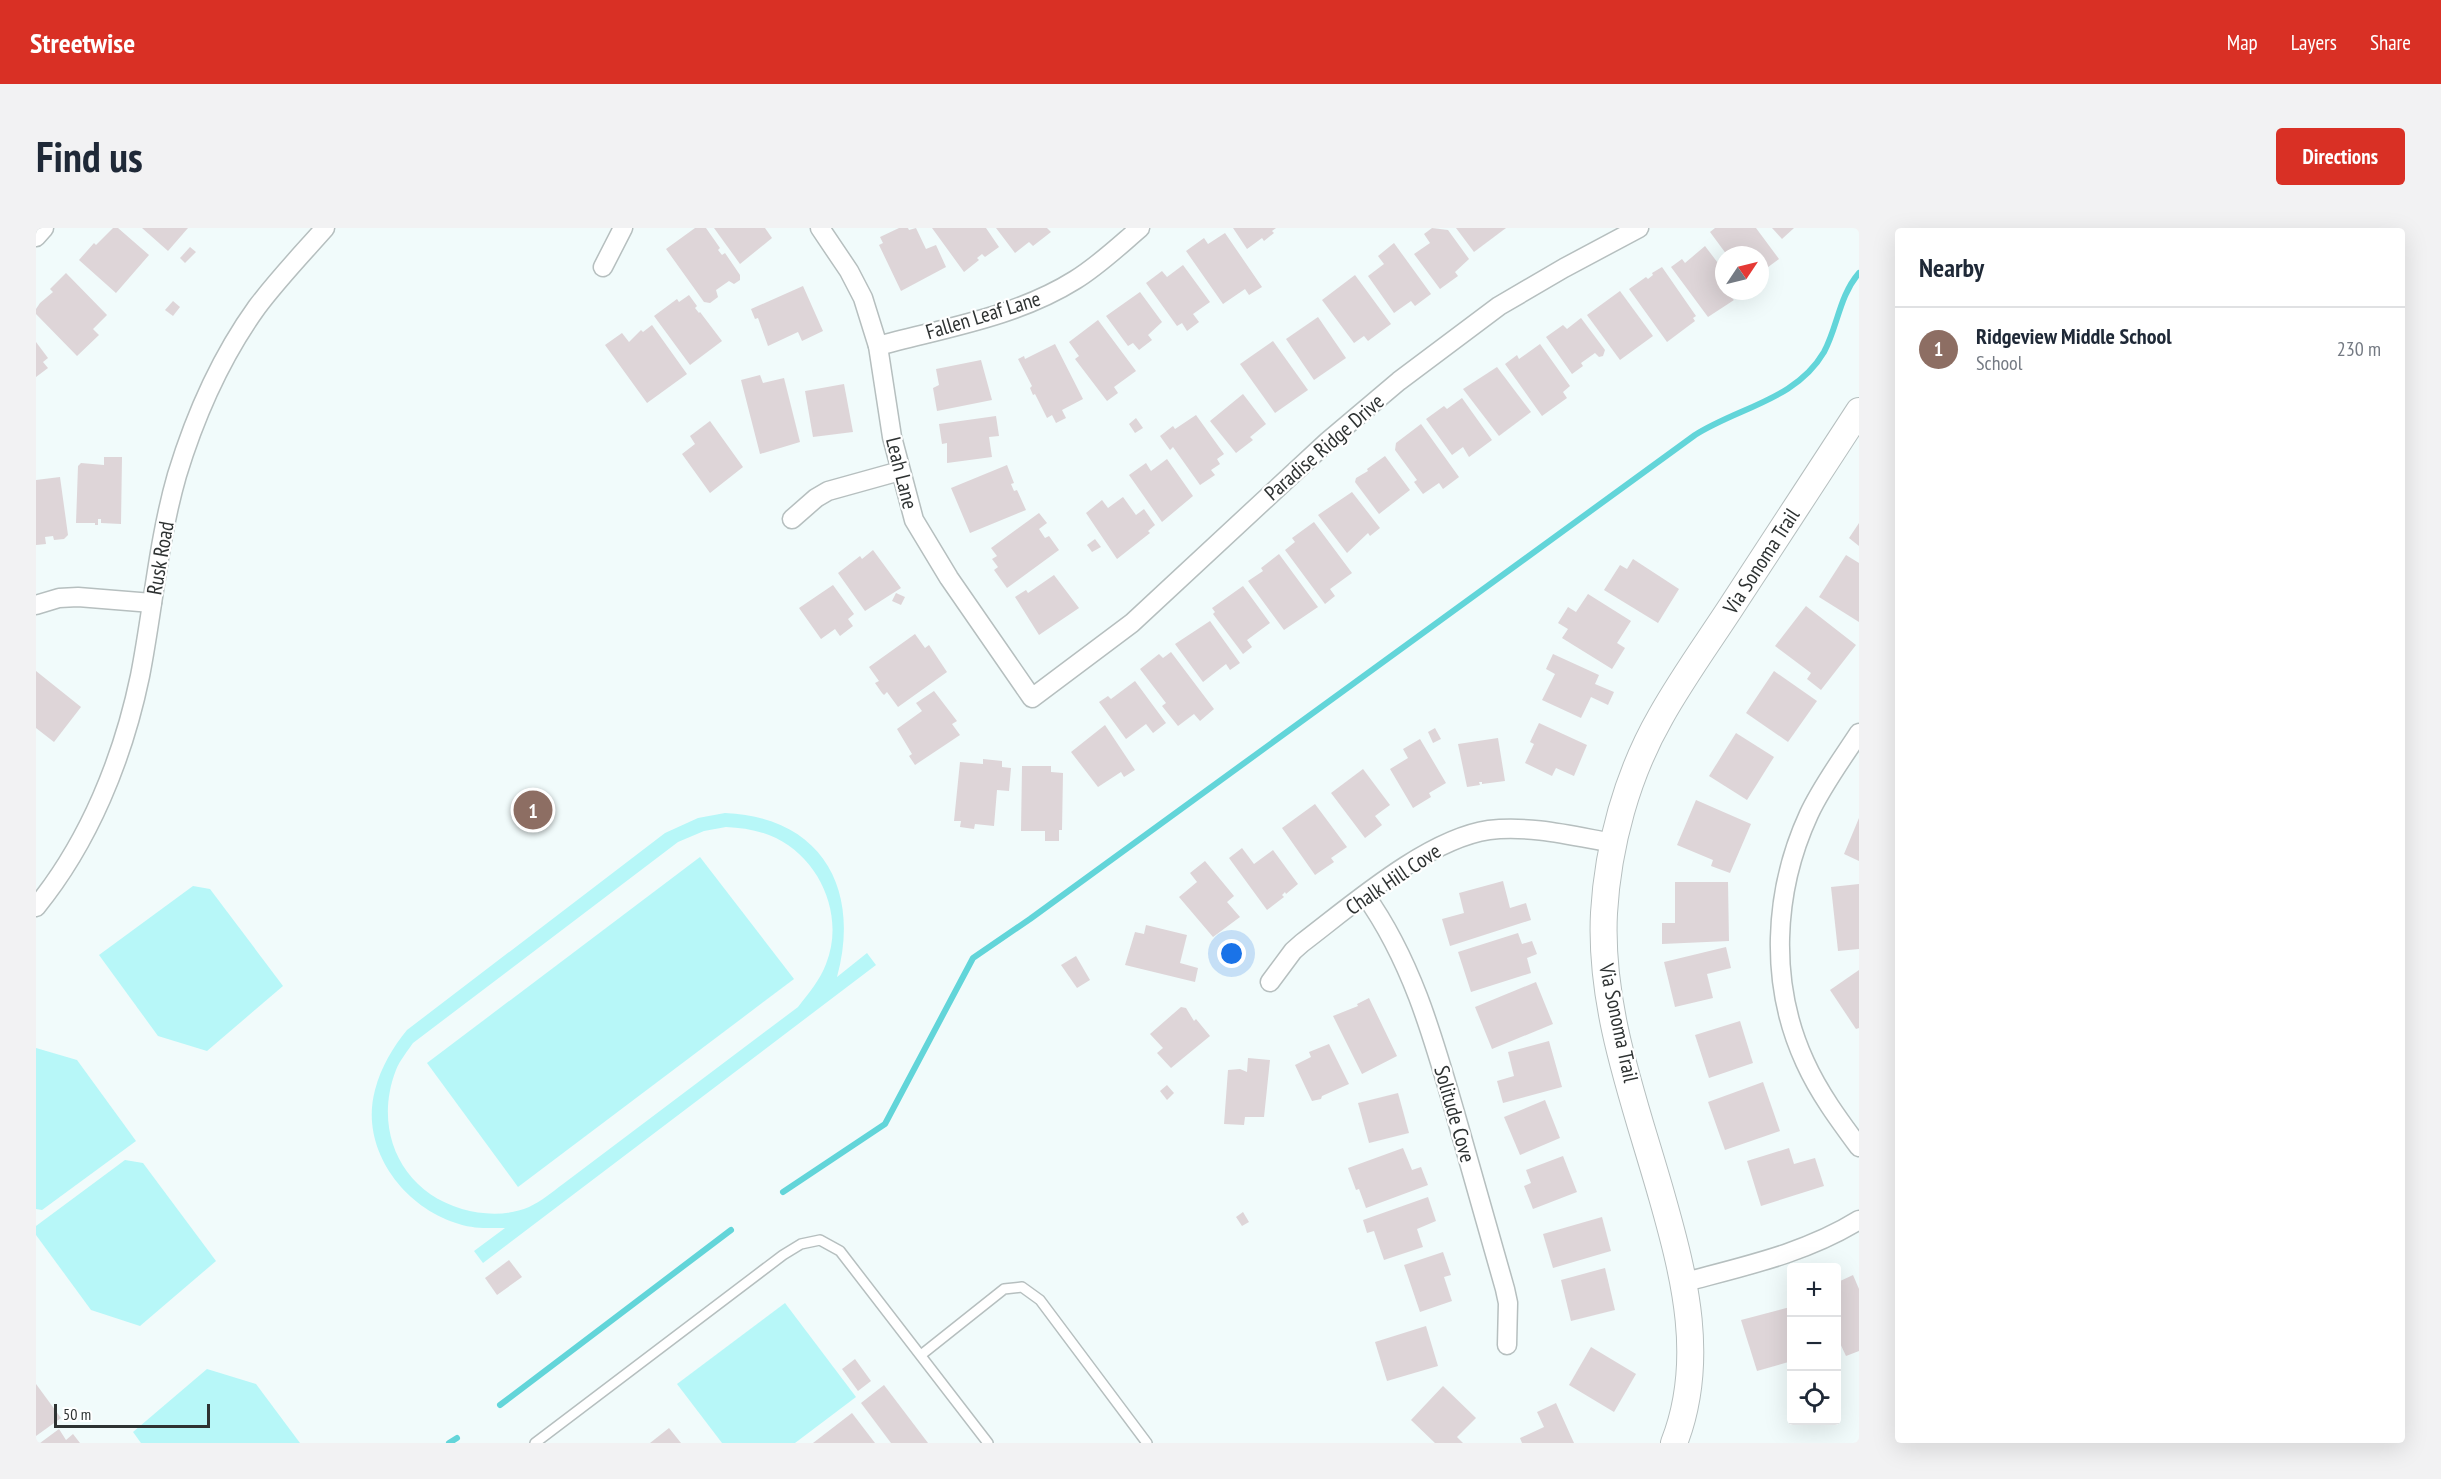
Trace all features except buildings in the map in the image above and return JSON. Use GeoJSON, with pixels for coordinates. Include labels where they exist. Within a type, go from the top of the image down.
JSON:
{"type":"FeatureCollection","features":[{"type":"Feature","properties":{"kind":"street"},"geometry":{"type":"LineString","coordinates":[[36,237],[44,228]]}},
{"type":"Feature","properties":{"kind":"street","name":"Rusk Road"},"geometry":{"type":"LineString","coordinates":[[36,907],[60,873],[88,826],[110,778],[128,727],[140,676],[165,524],[177,476],[193,428],[213,382],[257,308],[291,265],[326,228]]}},
{"type":"Feature","properties":{"kind":"street"},"geometry":{"type":"LineString","coordinates":[[603,267],[623,228]]}},
{"type":"Feature","properties":{"kind":"street","name":"Leah Lane"},"geometry":{"type":"LineString","coordinates":[[820,228],[849,271],[858,289],[878,346],[892,437],[914,520],[949,578],[1032,698]]}},
{"type":"Feature","properties":{"kind":"street","name":"Fallen Leaf Lane"},"geometry":{"type":"LineString","coordinates":[[878,346],[1017,309],[1076,279],[1140,228]]}},
{"type":"Feature","properties":{"kind":"street","name":"Paradise Ridge Drive"},"geometry":{"type":"LineString","coordinates":[[1032,698],[1132,623],[1328,441],[1399,381],[1499,306],[1639,228]]}},
{"type":"Feature","properties":{"kind":"street","name":"Via Sonoma Trail"},"geometry":{"type":"LineString","coordinates":[[1674,1443],[1684,1412],[1692,1366],[1685,1282],[1610,1004],[1604,954],[1604,912],[1613,843],[1633,775],[1661,715],[1859,411]]}},
{"type":"Feature","properties":{"kind":"street"},"geometry":{"type":"LineString","coordinates":[[792,519],[816,498],[828,491],[900,471]]}},
{"type":"Feature","properties":{"kind":"street"},"geometry":{"type":"LineString","coordinates":[[36,605],[58,598],[78,597],[152,603]]}},
{"type":"Feature","properties":{"kind":"street"},"geometry":{"type":"LineString","coordinates":[[1859,733],[1809,813],[1784,891],[1779,940],[1784,995],[1793,1033],[1816,1085],[1859,1147]]}},
{"type":"Feature","properties":{"kind":"street","name":"Chalk Hill Cove"},"geometry":{"type":"LineString","coordinates":[[1270,982],[1293,951],[1365,895],[1438,846],[1473,833],[1522,828],[1613,843]]}},
{"type":"Feature","properties":{"kind":"street","name":"Solitude Cove"},"geometry":{"type":"LineString","coordinates":[[1365,895],[1382,918],[1406,968],[1430,1027],[1505,1289],[1508,1320],[1507,1345]]}},
{"type":"Feature","properties":{"kind":"street"},"geometry":{"type":"LineString","coordinates":[[1685,1282],[1786,1254],[1820,1242],[1859,1220]]}},
{"type":"Feature","properties":{"kind":"lane"},"geometry":{"type":"LineString","coordinates":[[535,1443],[783,1256],[801,1244],[820,1240],[840,1251],[988,1443]]}},
{"type":"Feature","properties":{"kind":"lane"},"geometry":{"type":"LineString","coordinates":[[921,1355],[1004,1289],[1022,1287],[1040,1299],[1147,1443]]}},
{"type":"Feature","properties":{"kind":"shaded area"},"geometry":{"type":"Polygon","coordinates":[[[725,813],[759,818],[787,828],[809,843],[826,864],[838,887],[843,915],[843,945],[837,977],[867,953],[876,965],[483,1263],[474,1251],[505,1228],[470,1227],[439,1216],[420,1205],[390,1173],[380,1154],[374,1134],[372,1112],[375,1090],[384,1065],[407,1030],[665,833],[698,818],[725,813]],[[726,827],[704,831],[678,842],[413,1043],[396,1070],[390,1092],[388,1114],[390,1135],[397,1155],[408,1173],[422,1188],[440,1200],[470,1211],[504,1213],[529,1207],[547,1196],[798,1007],[820,976],[831,946],[833,928],[825,892],[817,875],[792,848],[763,833],[726,827]]]}},
{"type":"Feature","properties":{"kind":"shaded area"},"geometry":{"type":"Polygon","coordinates":[[[700,857],[794,979],[518,1187],[427,1063],[700,857]]]}},
{"type":"Feature","properties":{"kind":"shaded area"},"geometry":{"type":"Polygon","coordinates":[[[193,886],[210,889],[283,986],[207,1051],[158,1036],[99,955],[193,886]]]}},
{"type":"Feature","properties":{"kind":"shaded area"},"geometry":{"type":"Polygon","coordinates":[[[36,1048],[77,1060],[136,1141],[42,1210],[36,1209],[36,1048]]]}},
{"type":"Feature","properties":{"kind":"shaded area"},"geometry":{"type":"Polygon","coordinates":[[[125,1160],[143,1163],[216,1261],[140,1326],[91,1310],[36,1235],[36,1226],[125,1160]]]}},
{"type":"Feature","properties":{"kind":"shaded area"},"geometry":{"type":"Polygon","coordinates":[[[785,1303],[856,1397],[795,1443],[722,1443],[677,1384],[785,1303]]]}},
{"type":"Feature","properties":{"kind":"shaded area"},"geometry":{"type":"Polygon","coordinates":[[[207,1369],[256,1384],[300,1443],[141,1443],[133,1432],[207,1369]]]}},
{"type":"Feature","properties":{"kind":"waterway"},"geometry":{"type":"LineString","coordinates":[[783,1192],[885,1124],[973,958],[1030,919],[1695,435],[1766,401],[1798,381],[1824,352],[1847,291],[1859,273]]}},
{"type":"Feature","properties":{"kind":"waterway"},"geometry":{"type":"LineString","coordinates":[[500,1405],[731,1230]]}},
{"type":"Feature","properties":{"kind":"waterway"},"geometry":{"type":"LineString","coordinates":[[449,1443],[457,1438]]}},
{"type":"Feature","properties":{"kind":"place","name":"Ridgeview Middle School"},"geometry":{"type":"Point","coordinates":[533,810]}}]}
